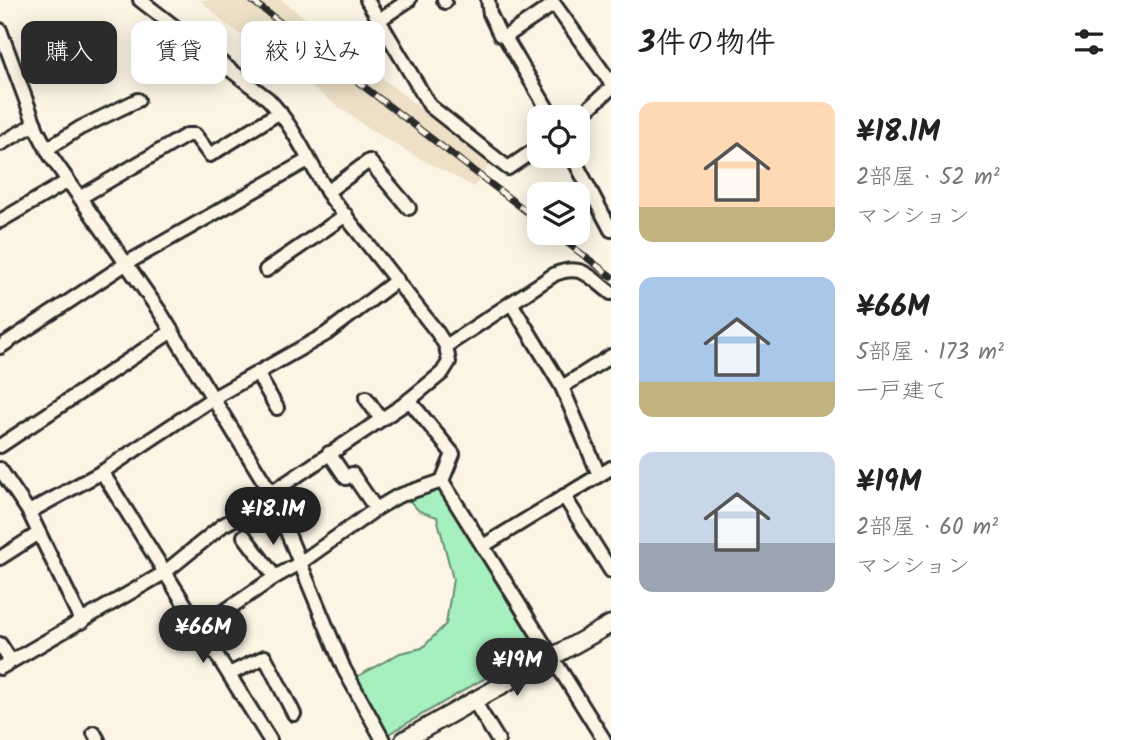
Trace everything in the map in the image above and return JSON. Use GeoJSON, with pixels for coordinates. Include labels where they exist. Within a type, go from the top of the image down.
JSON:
{"type":"FeatureCollection","features":[{"type":"Feature","properties":{"kind":"street"},"geometry":{"type":"LineString","coordinates":[[0,644],[5,664],[164,573],[223,525],[265,503],[271,493],[409,400],[442,373],[449,362],[446,346],[327,192],[280,112],[268,99],[140,0]]}},
{"type":"Feature","properties":{"kind":"street"},"geometry":{"type":"LineString","coordinates":[[367,0],[430,106],[508,168],[527,155]]}},
{"type":"Feature","properties":{"kind":"street"},"geometry":{"type":"LineString","coordinates":[[379,20],[409,0]]}},
{"type":"Feature","properties":{"kind":"street"},"geometry":{"type":"LineString","coordinates":[[488,0],[490,13],[500,35],[505,37],[545,105]]}},
{"type":"Feature","properties":{"kind":"street"},"geometry":{"type":"LineString","coordinates":[[505,37],[554,4],[611,86],[590,106]]}},
{"type":"Feature","properties":{"kind":"street"},"geometry":{"type":"LineString","coordinates":[[0,30],[47,149],[172,331],[271,493],[344,669],[383,740]]}},
{"type":"Feature","properties":{"kind":"street"},"geometry":{"type":"LineString","coordinates":[[0,67],[12,61]]}},
{"type":"Feature","properties":{"kind":"street"},"geometry":{"type":"LineString","coordinates":[[47,149],[80,128],[138,100]]}},
{"type":"Feature","properties":{"kind":"street"},"geometry":{"type":"LineString","coordinates":[[81,197],[187,135],[195,135],[209,155],[280,112]]}},
{"type":"Feature","properties":{"kind":"street"},"geometry":{"type":"LineString","coordinates":[[0,144],[35,124]]}},
{"type":"Feature","properties":{"kind":"street"},"geometry":{"type":"LineString","coordinates":[[0,347],[127,263],[308,160]]}},
{"type":"Feature","properties":{"kind":"street"},"geometry":{"type":"LineString","coordinates":[[327,192],[369,161],[409,208]]}},
{"type":"Feature","properties":{"kind":"street"},"geometry":{"type":"LineString","coordinates":[[578,168],[611,230]]}},
{"type":"Feature","properties":{"kind":"street"},"geometry":{"type":"LineString","coordinates":[[0,221],[68,181]]}},
{"type":"Feature","properties":{"kind":"street"},"geometry":{"type":"LineString","coordinates":[[266,270],[346,215]]}},
{"type":"Feature","properties":{"kind":"street"},"geometry":{"type":"LineString","coordinates":[[446,346],[555,274],[569,268],[582,270],[611,293]]}},
{"type":"Feature","properties":{"kind":"street"},"geometry":{"type":"LineString","coordinates":[[29,512],[102,472],[213,398],[326,334],[397,280]]}},
{"type":"Feature","properties":{"kind":"street"},"geometry":{"type":"LineString","coordinates":[[511,303],[562,387],[598,475]]}},
{"type":"Feature","properties":{"kind":"street"},"geometry":{"type":"LineString","coordinates":[[0,446],[172,331]]}},
{"type":"Feature","properties":{"kind":"street"},"geometry":{"type":"LineString","coordinates":[[562,387],[611,356]]}},
{"type":"Feature","properties":{"kind":"street"},"geometry":{"type":"LineString","coordinates":[[257,373],[277,408]]}},
{"type":"Feature","properties":{"kind":"street"},"geometry":{"type":"LineString","coordinates":[[366,398],[381,419]]}},
{"type":"Feature","properties":{"kind":"street"},"geometry":{"type":"LineString","coordinates":[[200,628],[300,563],[376,509],[398,496],[442,481],[453,454],[409,400]]}},
{"type":"Feature","properties":{"kind":"street"},"geometry":{"type":"LineString","coordinates":[[329,453],[346,478],[352,474],[376,509]]}},
{"type":"Feature","properties":{"kind":"street"},"geometry":{"type":"LineString","coordinates":[[483,546],[611,468]]}},
{"type":"Feature","properties":{"kind":"street"},"geometry":{"type":"LineString","coordinates":[[102,472],[270,740]]}},
{"type":"Feature","properties":{"kind":"street"},"geometry":{"type":"LineString","coordinates":[[1,473],[29,512],[82,622]]}},
{"type":"Feature","properties":{"kind":"street"},"geometry":{"type":"LineString","coordinates":[[442,481],[604,740]]}},
{"type":"Feature","properties":{"kind":"street"},"geometry":{"type":"LineString","coordinates":[[564,496],[611,572]]}},
{"type":"Feature","properties":{"kind":"street"},"geometry":{"type":"LineString","coordinates":[[0,558],[39,533]]}},
{"type":"Feature","properties":{"kind":"street"},"geometry":{"type":"LineString","coordinates":[[244,536],[275,577]]}},
{"type":"Feature","properties":{"kind":"street"},"geometry":{"type":"LineString","coordinates":[[404,740],[611,624]]}},
{"type":"Feature","properties":{"kind":"street"},"geometry":{"type":"LineString","coordinates":[[229,674],[265,657],[294,714]]}},
{"type":"Feature","properties":{"kind":"street"},"geometry":{"type":"LineString","coordinates":[[474,701],[498,740]]}},
{"type":"Feature","properties":{"kind":"shaded area"},"geometry":{"type":"Polygon","coordinates":[[[200,0],[282,0],[309,21],[241,21],[241,35],[227,25],[227,21],[223,21],[200,0]]]}},
{"type":"Feature","properties":{"kind":"shaded area"},"geometry":{"type":"Polygon","coordinates":[[[385,80],[491,163],[474,187],[368,128],[307,84],[385,84],[385,80]]]}},
{"type":"Feature","properties":{"kind":"green space"},"geometry":{"type":"Polygon","coordinates":[[[439,489],[537,648],[385,736],[355,678],[400,653],[422,648],[446,624],[453,579],[437,517],[419,511],[407,498],[439,489]]]}},
{"type":"Feature","properties":{"kind":"railway"},"geometry":{"type":"LineString","coordinates":[[251,0],[527,212]]}},
{"type":"Feature","properties":{"kind":"railway"},"geometry":{"type":"LineString","coordinates":[[570,245],[611,276]]}}]}
